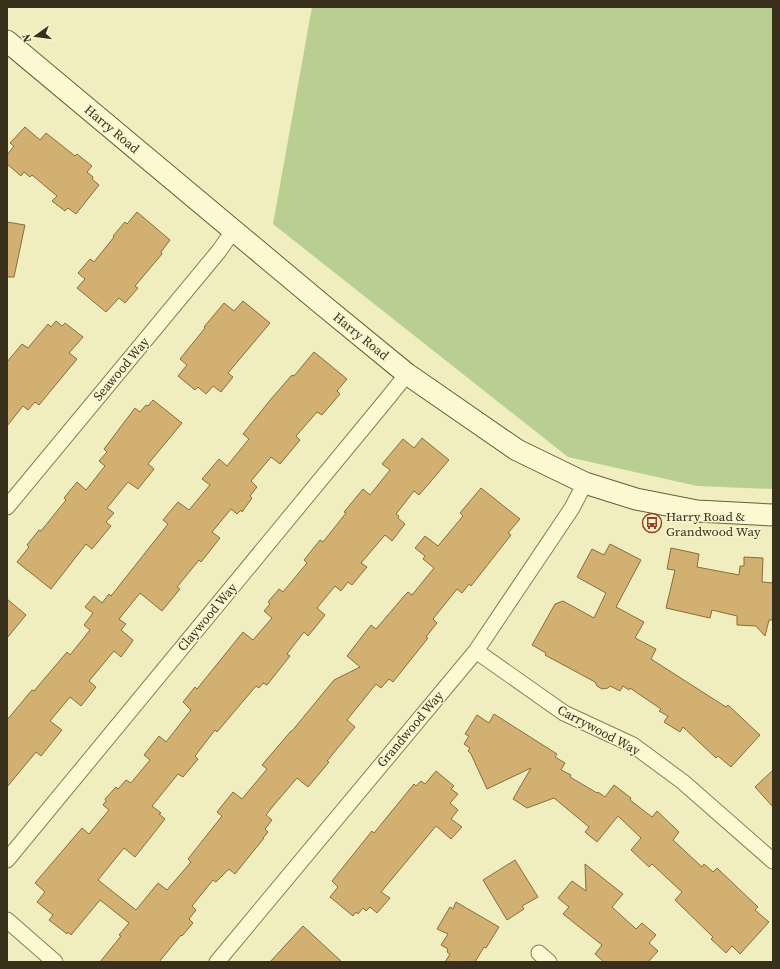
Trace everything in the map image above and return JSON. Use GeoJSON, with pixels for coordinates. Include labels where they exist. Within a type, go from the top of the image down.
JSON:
{"type":"FeatureCollection","features":[{"type":"Feature","properties":{"kind":"street","name":"Harry Road"},"geometry":{"type":"LineString","coordinates":[[7,41],[233,231],[407,374],[517,450],[585,483],[636,499],[697,510],[773,515]]}},
{"type":"Feature","properties":{"kind":"street","name":"Seawood Way"},"geometry":{"type":"LineString","coordinates":[[7,507],[219,251],[233,231]]}},
{"type":"Feature","properties":{"kind":"street","name":"Claywood Way"},"geometry":{"type":"LineString","coordinates":[[7,860],[407,374]]}},
{"type":"Feature","properties":{"kind":"street","name":"Grandwood Way"},"geometry":{"type":"LineString","coordinates":[[221,960],[476,651],[572,508],[585,483]]}},
{"type":"Feature","properties":{"kind":"street","name":"Carrywood Way"},"geometry":{"type":"LineString","coordinates":[[476,651],[564,713],[633,745],[682,782],[773,861]]}},
{"type":"Feature","properties":{"kind":"street"},"geometry":{"type":"LineString","coordinates":[[7,920],[55,962]]}},
{"type":"Feature","properties":{"kind":"green space"},"geometry":{"type":"Polygon","coordinates":[[[312,7],[773,7],[773,489],[697,486],[568,457],[273,224],[312,7]]]}},
{"type":"Feature","properties":{"kind":"building"},"geometry":{"type":"Polygon","coordinates":[[[25,127],[40,140],[46,133],[75,156],[77,154],[92,166],[87,172],[99,185],[76,214],[68,208],[65,211],[52,201],[57,196],[32,175],[30,177],[24,172],[21,176],[7,164],[7,155],[14,146],[10,143],[25,127]]]}},
{"type":"Feature","properties":{"kind":"building"},"geometry":{"type":"Polygon","coordinates":[[[137,212],[170,240],[161,252],[162,254],[135,286],[138,288],[125,303],[119,298],[106,312],[77,288],[85,279],[78,273],[90,259],[94,262],[125,222],[127,224],[137,212]]]}},
{"type":"Feature","properties":{"kind":"building"},"geometry":{"type":"Polygon","coordinates":[[[7,222],[25,225],[14,277],[7,277],[7,222]]]}},
{"type":"Feature","properties":{"kind":"building"},"geometry":{"type":"Polygon","coordinates":[[[243,301],[270,323],[228,373],[233,377],[221,392],[213,386],[206,394],[198,387],[195,390],[178,376],[187,365],[180,359],[224,303],[234,311],[243,301]]]}},
{"type":"Feature","properties":{"kind":"building"},"geometry":{"type":"Polygon","coordinates":[[[56,321],[62,326],[65,323],[83,337],[69,353],[77,359],[39,405],[35,402],[28,410],[23,406],[7,426],[7,362],[22,344],[28,348],[48,324],[51,327],[56,321]]]}},
{"type":"Feature","properties":{"kind":"building"},"geometry":{"type":"Polygon","coordinates":[[[314,352],[347,379],[337,391],[340,394],[322,415],[317,412],[296,436],[300,440],[280,464],[271,457],[251,481],[257,487],[250,496],[252,498],[242,512],[241,510],[237,514],[231,509],[212,532],[220,538],[201,562],[199,560],[177,587],[180,589],[162,611],[140,593],[119,619],[126,624],[121,630],[133,640],[132,642],[121,657],[114,651],[89,681],[96,687],[81,706],[70,697],[50,721],[62,730],[41,756],[36,752],[7,787],[7,720],[67,652],[70,655],[90,630],[84,625],[93,613],[85,607],[94,596],[102,603],[109,594],[111,596],[168,524],[163,520],[178,502],[189,510],[210,485],[202,479],[219,459],[227,466],[249,439],[243,434],[271,399],[292,375],[294,376],[314,352]]]}},
{"type":"Feature","properties":{"kind":"building"},"geometry":{"type":"Polygon","coordinates":[[[153,400],[182,423],[148,464],[154,469],[138,489],[128,482],[107,508],[114,513],[106,522],[111,526],[92,549],[86,544],[51,589],[17,562],[29,547],[27,545],[39,530],[41,531],[66,500],[64,498],[77,482],[86,490],[105,466],[99,461],[107,452],[104,449],[135,408],[140,412],[153,400]]]}},
{"type":"Feature","properties":{"kind":"building"},"geometry":{"type":"Polygon","coordinates":[[[422,438],[449,460],[419,495],[414,491],[396,514],[405,524],[392,541],[385,535],[361,563],[367,567],[352,585],[348,582],[341,591],[335,586],[317,608],[325,615],[318,624],[308,636],[304,632],[287,654],[290,656],[267,685],[263,683],[259,688],[256,686],[217,732],[215,730],[195,756],[198,759],[183,777],[178,774],[152,806],[161,813],[159,814],[165,819],[135,857],[124,848],[98,880],[136,910],[158,883],[167,890],[191,862],[188,859],[222,816],[217,812],[233,792],[242,799],[267,769],[262,765],[334,680],[360,667],[347,656],[371,625],[376,629],[408,592],[412,595],[434,568],[423,559],[425,556],[415,548],[425,536],[438,546],[463,516],[460,513],[481,488],[520,519],[508,533],[511,535],[471,586],[469,584],[462,593],[457,589],[433,619],[437,623],[426,637],[428,638],[393,682],[389,679],[381,688],[376,684],[347,720],[355,727],[308,787],[297,778],[273,806],[266,815],[272,820],[265,829],[268,832],[264,838],[235,874],[229,869],[216,882],[213,880],[192,906],[196,910],[189,919],[193,923],[159,962],[100,962],[121,936],[119,935],[129,923],[100,900],[71,935],[68,932],[67,934],[49,920],[53,915],[37,902],[45,892],[35,883],[82,828],[89,834],[109,810],[103,805],[106,801],[105,799],[116,787],[118,789],[126,780],[131,783],[150,760],[144,755],[159,736],[166,742],[191,710],[183,702],[195,687],[197,689],[243,632],[253,640],[272,618],[264,611],[270,604],[268,602],[279,589],[283,592],[307,563],[304,560],[320,540],[323,542],[346,513],[344,512],[363,489],[370,495],[390,470],[382,464],[403,439],[414,448],[422,438]]]}},
{"type":"Feature","properties":{"kind":"building"},"geometry":{"type":"Polygon","coordinates":[[[610,544],[641,560],[616,607],[644,622],[635,638],[656,649],[651,659],[726,707],[728,705],[760,735],[731,767],[718,756],[716,758],[683,727],[680,732],[664,722],[668,716],[659,711],[661,709],[630,688],[629,690],[623,686],[620,691],[610,686],[602,689],[597,686],[595,682],[545,655],[546,653],[532,645],[555,604],[563,601],[594,618],[606,593],[577,577],[592,549],[604,555],[610,544]]]}},
{"type":"Feature","properties":{"kind":"building"},"geometry":{"type":"Polygon","coordinates":[[[671,548],[699,554],[697,567],[739,575],[740,566],[744,566],[744,557],[763,558],[762,582],[773,583],[773,620],[769,620],[765,636],[756,626],[737,625],[737,616],[712,610],[710,618],[666,608],[675,570],[667,569],[671,548]]]}},
{"type":"Feature","properties":{"kind":"building"},"geometry":{"type":"Polygon","coordinates":[[[7,599],[26,615],[7,638],[7,599]]]}},
{"type":"Feature","properties":{"kind":"building"},"geometry":{"type":"Polygon","coordinates":[[[494,714],[557,754],[555,757],[565,763],[561,770],[571,775],[570,777],[605,797],[614,785],[652,817],[657,811],[679,832],[673,840],[702,867],[704,864],[713,872],[717,868],[758,907],[755,910],[769,922],[740,954],[732,946],[726,953],[711,939],[713,937],[675,900],[682,892],[652,864],[649,867],[631,850],[641,838],[618,816],[597,842],[585,832],[589,827],[554,798],[527,808],[513,799],[531,768],[487,789],[471,754],[468,751],[470,748],[464,744],[469,736],[465,734],[477,715],[489,723],[494,714]]]}},
{"type":"Feature","properties":{"kind":"building"},"geometry":{"type":"Polygon","coordinates":[[[773,770],[773,807],[755,787],[773,770]]]}},
{"type":"Feature","properties":{"kind":"building"},"geometry":{"type":"Polygon","coordinates":[[[436,771],[454,786],[451,789],[458,794],[450,803],[458,810],[451,819],[462,827],[451,839],[436,826],[381,892],[390,898],[377,913],[370,907],[366,911],[363,908],[358,914],[356,912],[353,916],[330,897],[338,887],[332,881],[372,831],[374,833],[414,784],[416,786],[421,781],[425,784],[436,771]]]}},
{"type":"Feature","properties":{"kind":"building"},"geometry":{"type":"Polygon","coordinates":[[[515,860],[538,897],[522,906],[524,909],[507,920],[483,880],[515,860]]]}},
{"type":"Feature","properties":{"kind":"building"},"geometry":{"type":"Polygon","coordinates":[[[585,864],[623,894],[612,907],[636,929],[642,923],[656,935],[649,943],[658,951],[648,962],[604,962],[595,954],[602,945],[563,914],[569,907],[558,898],[572,881],[586,891],[585,864]]]}},
{"type":"Feature","properties":{"kind":"building"},"geometry":{"type":"Polygon","coordinates":[[[456,902],[499,927],[475,962],[445,962],[450,954],[447,952],[448,949],[441,945],[448,934],[437,929],[450,907],[453,909],[456,902]]]}},
{"type":"Feature","properties":{"kind":"building"},"geometry":{"type":"Polygon","coordinates":[[[303,926],[342,962],[270,962],[303,926]]]}},
{"type":"Feature","properties":{"kind":"place","name":"Harry Road & Grandwood Way"},"geometry":{"type":"Point","coordinates":[652,523]}}]}
